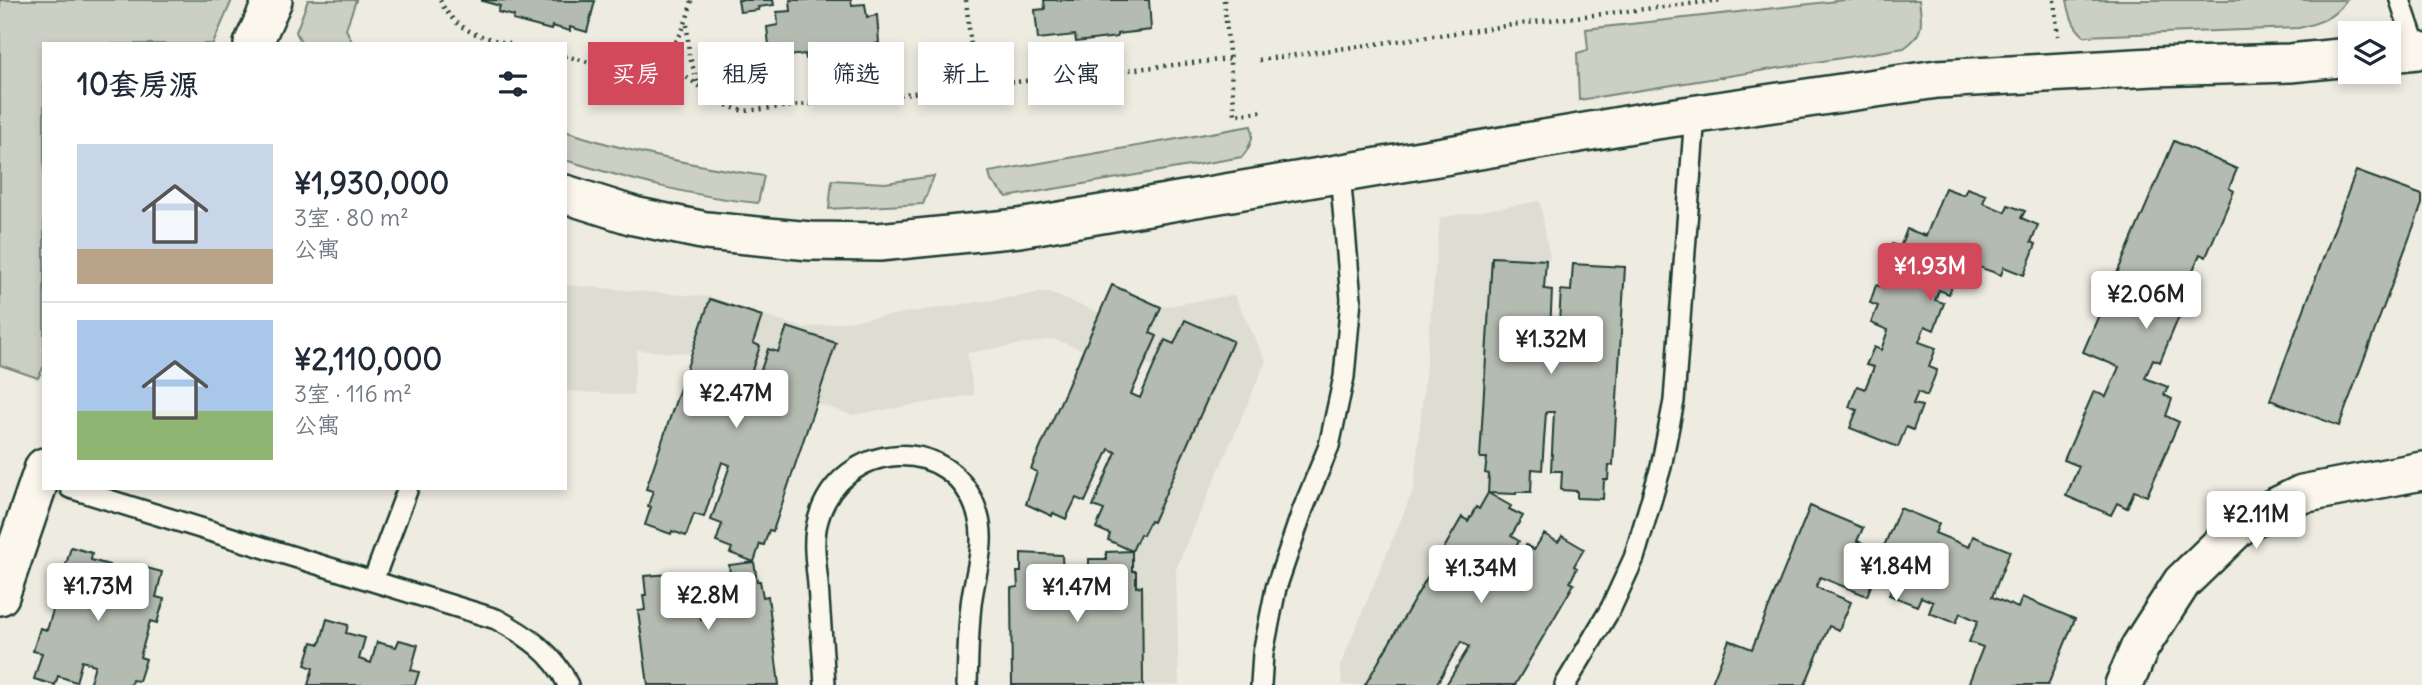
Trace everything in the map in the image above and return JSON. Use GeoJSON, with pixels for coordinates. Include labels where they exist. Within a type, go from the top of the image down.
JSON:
{"type":"FeatureCollection","features":[{"type":"Feature","properties":{"kind":"street"},"geometry":{"type":"LineString","coordinates":[[254,42],[273,0]]}},
{"type":"Feature","properties":{"kind":"street"},"geometry":{"type":"LineString","coordinates":[[567,195],[634,216],[706,230],[810,241],[879,243],[1019,228],[1695,114],[1937,79],[2152,67],[2290,63],[2338,58]]}},
{"type":"Feature","properties":{"kind":"street"},"geometry":{"type":"LineString","coordinates":[[2124,685],[2140,647],[2182,582],[2244,523],[2302,494],[2422,471]]}},
{"type":"Feature","properties":{"kind":"street"},"geometry":{"type":"LineString","coordinates":[[0,596],[44,490]]}},
{"type":"Feature","properties":{"kind":"lane"},"geometry":{"type":"LineString","coordinates":[[2400,0],[2403,52]]}},
{"type":"Feature","properties":{"kind":"lane"},"geometry":{"type":"LineString","coordinates":[[1565,685],[1611,608],[1634,558],[1661,467],[1674,401],[1695,114]]}},
{"type":"Feature","properties":{"kind":"lane"},"geometry":{"type":"LineString","coordinates":[[1261,685],[1263,653],[1276,587],[1303,509],[1329,446],[1345,377],[1351,299],[1340,174]]}},
{"type":"Feature","properties":{"kind":"lane"},"geometry":{"type":"LineString","coordinates":[[825,685],[815,547],[817,521],[829,492],[848,473],[872,459],[892,455],[914,456],[936,463],[956,476],[969,493],[978,515],[982,535],[971,602],[967,685]]}},
{"type":"Feature","properties":{"kind":"lane"},"geometry":{"type":"LineString","coordinates":[[84,490],[496,619],[522,632],[542,649],[562,673],[568,685]]}},
{"type":"Feature","properties":{"kind":"lane"},"geometry":{"type":"LineString","coordinates":[[373,581],[407,490]]}},
{"type":"Feature","properties":{"kind":"path"},"geometry":{"type":"LineString","coordinates":[[440,0],[462,29],[503,42]]}},
{"type":"Feature","properties":{"kind":"path"},"geometry":{"type":"LineString","coordinates":[[677,42],[683,32],[692,0]]}},
{"type":"Feature","properties":{"kind":"path"},"geometry":{"type":"LineString","coordinates":[[966,0],[970,42]]}},
{"type":"Feature","properties":{"kind":"path"},"geometry":{"type":"LineString","coordinates":[[1224,0],[1236,115],[1265,111]]}},
{"type":"Feature","properties":{"kind":"path"},"geometry":{"type":"LineString","coordinates":[[1259,60],[1542,21],[1723,0]]}},
{"type":"Feature","properties":{"kind":"path"},"geometry":{"type":"LineString","coordinates":[[688,17],[689,54],[698,83]]}},
{"type":"Feature","properties":{"kind":"path"},"geometry":{"type":"LineString","coordinates":[[567,56],[588,62]]}},
{"type":"Feature","properties":{"kind":"path"},"geometry":{"type":"LineString","coordinates":[[1014,81],[1230,59]]}},
{"type":"Feature","properties":{"kind":"path"},"geometry":{"type":"LineString","coordinates":[[723,105],[744,111],[918,91]]}},
{"type":"Feature","properties":{"kind":"shaded area"},"geometry":{"type":"Polygon","coordinates":[[[0,0],[232,0],[214,42],[42,42],[42,370],[38,378],[0,365],[0,0]]]}},
{"type":"Feature","properties":{"kind":"shaded area"},"geometry":{"type":"Polygon","coordinates":[[[308,0],[356,0],[346,29],[352,42],[301,42],[296,32],[308,0]]]}},
{"type":"Feature","properties":{"kind":"shaded area"},"geometry":{"type":"Polygon","coordinates":[[[1845,0],[1919,0],[1921,27],[1916,38],[1904,48],[1579,100],[1577,53],[1588,50],[1586,29],[1845,0]]]}},
{"type":"Feature","properties":{"kind":"shaded area"},"geometry":{"type":"Polygon","coordinates":[[[2067,0],[2346,0],[2326,19],[2299,28],[2084,36],[2074,24],[2067,0]]]}},
{"type":"Feature","properties":{"kind":"shaded area"},"geometry":{"type":"Polygon","coordinates":[[[1251,126],[1251,143],[1242,157],[1007,197],[991,181],[989,172],[1251,126]]]}},
{"type":"Feature","properties":{"kind":"shaded area"},"geometry":{"type":"Polygon","coordinates":[[[567,132],[664,158],[764,176],[758,203],[709,196],[567,161],[567,132]]]}},
{"type":"Feature","properties":{"kind":"shaded area"},"geometry":{"type":"Polygon","coordinates":[[[934,176],[923,204],[829,209],[832,180],[885,183],[934,176]]]}},
{"type":"Feature","properties":{"kind":"shaded area"},"geometry":{"type":"Polygon","coordinates":[[[1540,201],[1550,260],[1492,258],[1480,457],[1487,458],[1485,473],[1489,474],[1488,493],[1468,521],[1463,518],[1365,685],[1342,685],[1340,666],[1414,488],[1440,218],[1540,201]]]}},
{"type":"Feature","properties":{"kind":"shaded area"},"geometry":{"type":"Polygon","coordinates":[[[567,285],[710,297],[803,328],[1047,292],[1100,313],[1083,350],[1053,339],[967,353],[974,395],[852,415],[816,403],[818,394],[692,354],[637,350],[633,395],[567,391],[567,285]]]}},
{"type":"Feature","properties":{"kind":"shaded area"},"geometry":{"type":"Polygon","coordinates":[[[1234,295],[1266,361],[1176,569],[1179,685],[1117,685],[1141,586],[1136,587],[1136,571],[1132,571],[1132,551],[1140,534],[1143,535],[1150,521],[1153,522],[1210,392],[1145,363],[1157,337],[1150,333],[1161,307],[1234,295]]]}},
{"type":"Feature","properties":{"kind":"building"},"geometry":{"type":"Polygon","coordinates":[[[738,0],[773,0],[774,5],[740,12],[738,0]]]}},
{"type":"Feature","properties":{"kind":"building"},"geometry":{"type":"Polygon","coordinates":[[[790,0],[851,0],[852,5],[865,4],[867,17],[877,15],[879,42],[808,42],[808,59],[805,54],[794,55],[794,42],[769,42],[767,27],[778,25],[777,12],[791,11],[790,0]]]}},
{"type":"Feature","properties":{"kind":"building"},"geometry":{"type":"Polygon","coordinates":[[[1044,0],[1149,0],[1151,30],[1076,42],[1075,35],[1038,39],[1035,10],[1045,9],[1044,0]]]}},
{"type":"Feature","properties":{"kind":"building"},"geometry":{"type":"Polygon","coordinates":[[[482,1],[595,1],[587,32],[552,26],[551,30],[513,20],[514,16],[498,12],[500,6],[482,1]]]}},
{"type":"Feature","properties":{"kind":"building"},"geometry":{"type":"Polygon","coordinates":[[[2174,141],[2237,169],[2229,188],[2234,191],[2206,257],[2200,254],[2183,293],[2188,295],[2160,362],[2153,359],[2145,378],[2168,387],[2164,395],[2172,399],[2166,416],[2179,422],[2147,496],[2134,491],[2127,508],[2117,503],[2111,515],[2066,496],[2079,466],[2064,460],[2094,391],[2106,397],[2119,367],[2083,352],[2174,141]]]}},
{"type":"Feature","properties":{"kind":"building"},"geometry":{"type":"Polygon","coordinates":[[[2356,171],[2422,195],[2422,204],[2339,426],[2270,400],[2356,171]]]}},
{"type":"Feature","properties":{"kind":"building"},"geometry":{"type":"Polygon","coordinates":[[[1945,188],[1964,195],[1967,188],[1986,195],[1983,203],[2005,212],[2008,205],[2025,211],[2021,218],[2038,225],[2031,242],[2036,244],[2024,275],[2004,267],[2001,275],[1976,266],[1979,257],[1955,248],[1948,265],[1958,270],[1949,294],[1939,290],[1935,300],[1944,303],[1934,330],[1925,326],[1919,342],[1936,348],[1929,367],[1937,370],[1927,396],[1918,392],[1913,404],[1922,406],[1913,430],[1906,427],[1898,447],[1850,428],[1857,410],[1849,407],[1857,386],[1865,389],[1874,367],[1866,365],[1874,347],[1881,350],[1888,330],[1871,323],[1878,306],[1870,303],[1876,285],[1885,288],[1893,265],[1885,262],[1892,244],[1900,247],[1907,229],[1926,236],[1945,188]]]}},
{"type":"Feature","properties":{"kind":"building"},"geometry":{"type":"Polygon","coordinates":[[[1492,257],[1546,260],[1544,289],[1552,290],[1549,353],[1557,354],[1561,290],[1571,291],[1573,264],[1625,267],[1613,465],[1609,465],[1608,480],[1604,480],[1603,499],[1577,498],[1577,491],[1561,490],[1562,471],[1551,471],[1554,412],[1546,412],[1542,470],[1532,469],[1531,492],[1488,493],[1489,474],[1485,473],[1487,458],[1480,458],[1492,257]]]}},
{"type":"Feature","properties":{"kind":"building"},"geometry":{"type":"Polygon","coordinates":[[[1112,285],[1161,307],[1150,333],[1157,336],[1131,394],[1140,398],[1165,340],[1174,344],[1185,320],[1233,341],[1153,522],[1150,521],[1143,535],[1140,534],[1132,551],[1108,540],[1110,534],[1096,528],[1104,510],[1093,506],[1116,452],[1109,449],[1085,502],[1076,498],[1066,519],[1053,513],[1052,516],[1026,504],[1037,472],[1031,469],[1112,285]]]}},
{"type":"Feature","properties":{"kind":"building"},"geometry":{"type":"Polygon","coordinates":[[[710,299],[762,316],[753,343],[760,346],[740,406],[748,409],[768,349],[778,352],[787,327],[836,343],[773,531],[769,530],[764,545],[760,544],[754,562],[730,553],[732,548],[716,542],[722,524],[711,520],[730,465],[722,462],[704,517],[694,514],[686,536],[645,525],[653,491],[646,489],[710,299]]]}},
{"type":"Feature","properties":{"kind":"building"},"geometry":{"type":"Polygon","coordinates":[[[1488,493],[1523,516],[1511,536],[1519,541],[1507,563],[1514,567],[1526,545],[1534,550],[1544,534],[1558,542],[1562,536],[1584,549],[1574,566],[1577,568],[1570,582],[1574,584],[1515,685],[1446,685],[1469,647],[1461,642],[1436,685],[1365,685],[1462,517],[1468,521],[1488,493]]]}},
{"type":"Feature","properties":{"kind":"building"},"geometry":{"type":"Polygon","coordinates":[[[1810,506],[1863,528],[1857,541],[1882,551],[1900,508],[1939,524],[1935,533],[1969,547],[1973,536],[2010,551],[1992,597],[2018,608],[2022,597],[2075,619],[2048,685],[1968,685],[1983,647],[1969,642],[1978,621],[1960,613],[1956,623],[1929,613],[1933,602],[1921,597],[1917,606],[1889,595],[1893,583],[1875,575],[1867,596],[1820,577],[1816,587],[1851,602],[1839,630],[1829,626],[1805,685],[1711,685],[1729,640],[1752,649],[1810,506]]]}},
{"type":"Feature","properties":{"kind":"building"},"geometry":{"type":"Polygon","coordinates":[[[71,547],[92,553],[91,560],[109,565],[103,586],[115,590],[121,569],[141,575],[143,567],[162,572],[156,597],[164,599],[157,623],[150,621],[140,657],[146,659],[139,681],[132,680],[131,685],[89,685],[95,665],[82,661],[76,682],[58,676],[55,685],[34,679],[42,653],[33,651],[40,628],[47,630],[58,594],[50,592],[57,569],[64,572],[71,547]]]}},
{"type":"Feature","properties":{"kind":"building"},"geometry":{"type":"Polygon","coordinates":[[[1132,551],[1132,571],[1136,571],[1136,587],[1142,586],[1143,685],[1012,685],[1011,588],[1018,587],[1017,572],[1021,572],[1021,553],[1062,555],[1063,578],[1072,578],[1073,603],[1081,603],[1080,578],[1089,579],[1089,559],[1106,559],[1106,552],[1132,551]]]}},
{"type":"Feature","properties":{"kind":"building"},"geometry":{"type":"Polygon","coordinates":[[[754,562],[763,597],[768,596],[779,685],[648,685],[638,611],[645,610],[644,576],[686,573],[689,596],[698,595],[701,620],[709,619],[706,595],[715,594],[713,574],[730,572],[729,565],[754,562]]]}},
{"type":"Feature","properties":{"kind":"building"},"geometry":{"type":"Polygon","coordinates":[[[327,619],[348,625],[346,633],[365,638],[359,659],[371,663],[377,642],[396,647],[399,640],[418,645],[411,670],[419,672],[415,685],[308,685],[313,668],[305,665],[312,642],[320,644],[327,619]]]}}]}
